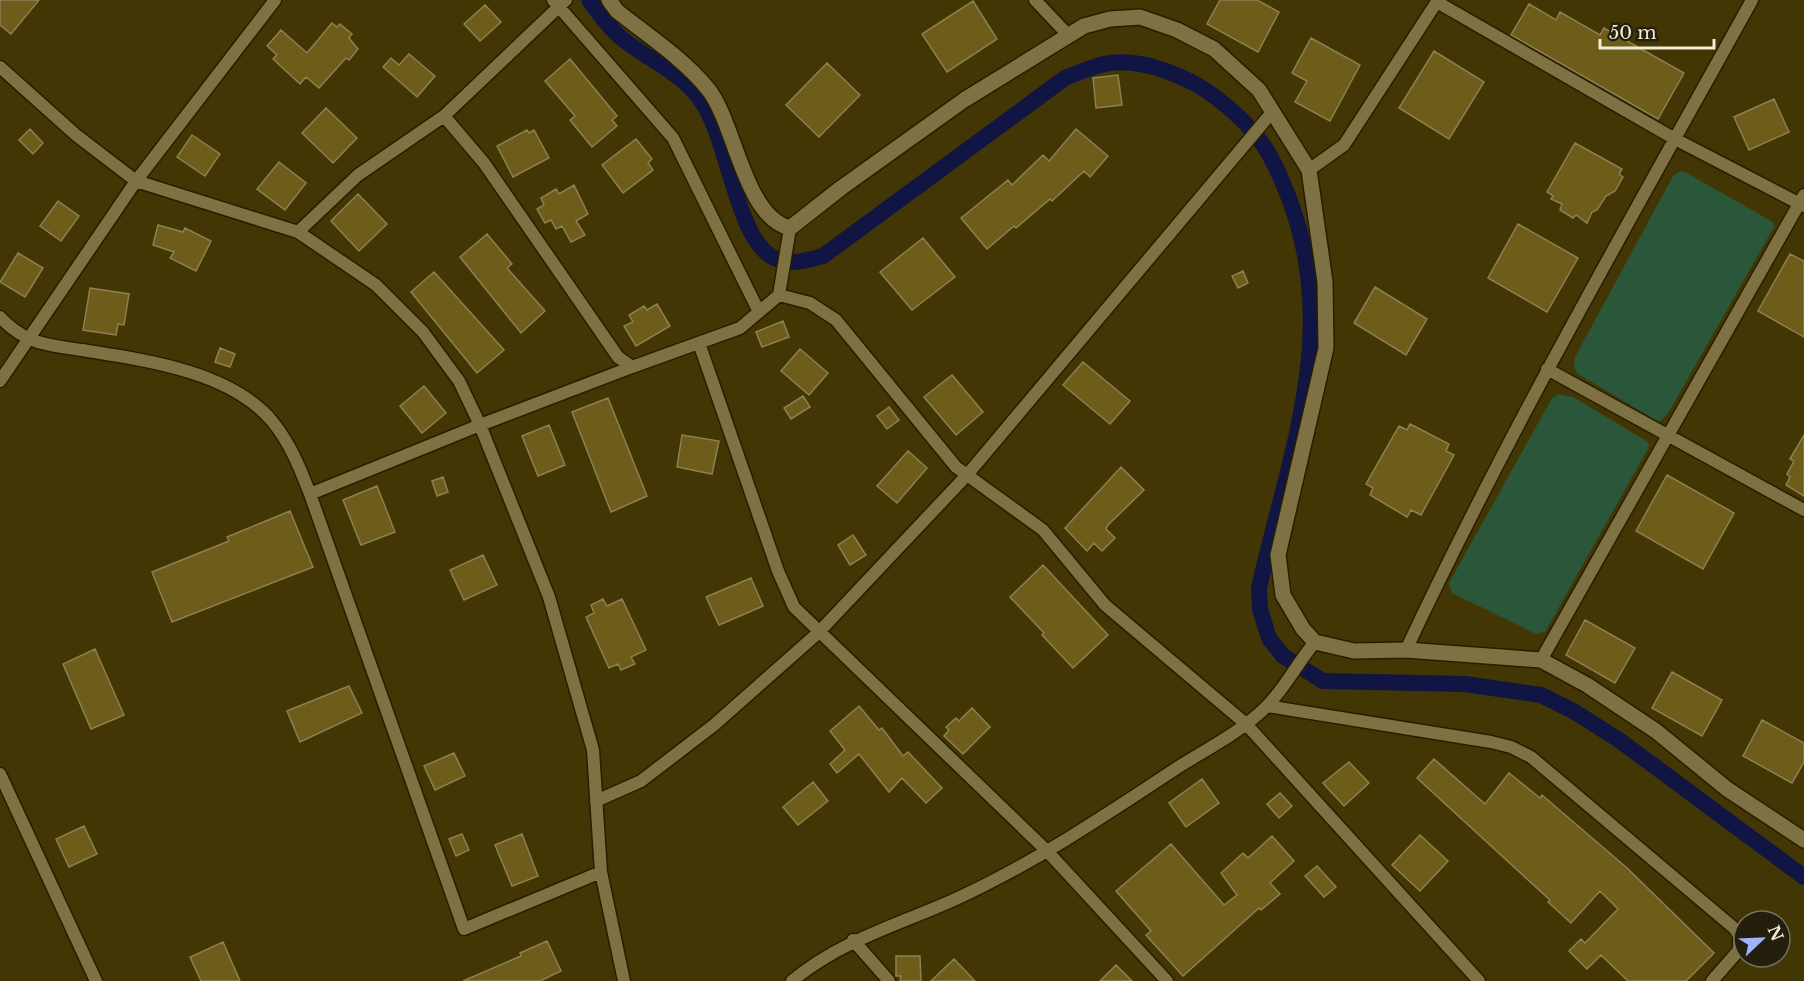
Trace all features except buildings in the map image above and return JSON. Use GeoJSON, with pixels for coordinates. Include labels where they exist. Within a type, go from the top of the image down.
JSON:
{"type":"FeatureCollection","features":[{"type":"Feature","properties":{"kind":"street"},"geometry":{"type":"LineString","coordinates":[[0,381],[135,181],[275,0]]}},
{"type":"Feature","properties":{"kind":"street"},"geometry":{"type":"LineString","coordinates":[[609,0],[617,11],[708,89],[722,112],[741,167],[767,212],[780,225],[790,228]]}},
{"type":"Feature","properties":{"kind":"street"},"geometry":{"type":"LineString","coordinates":[[1035,0],[1068,35]]}},
{"type":"Feature","properties":{"kind":"street"},"geometry":{"type":"LineString","coordinates":[[1406,651],[1442,573],[1547,369],[1752,0]]}},
{"type":"Feature","properties":{"kind":"street"},"geometry":{"type":"LineString","coordinates":[[1309,170],[1344,145],[1438,1],[1675,139],[1802,201],[1666,436],[1541,660]]}},
{"type":"Feature","properties":{"kind":"street"},"geometry":{"type":"LineString","coordinates":[[298,232],[358,175],[444,116],[559,2],[673,138],[759,312]]}},
{"type":"Feature","properties":{"kind":"street"},"geometry":{"type":"LineString","coordinates":[[310,494],[480,425],[740,328],[779,295],[788,254],[790,228],[841,188],[964,100],[1068,35],[1084,26],[1110,19],[1140,17],[1177,30],[1214,49],[1259,90],[1309,170],[1325,282],[1326,348],[1278,555],[1283,595],[1303,629],[1310,647]]}},
{"type":"Feature","properties":{"kind":"street"},"geometry":{"type":"LineString","coordinates":[[0,67],[76,135],[135,181],[298,232],[376,285],[423,332],[459,381],[480,425],[549,597],[593,750],[601,872],[624,981]]}},
{"type":"Feature","properties":{"kind":"street"},"geometry":{"type":"LineString","coordinates":[[596,801],[641,781],[714,725],[818,633],[967,475],[1273,111]]}},
{"type":"Feature","properties":{"kind":"street"},"geometry":{"type":"LineString","coordinates":[[444,116],[484,163],[618,357],[632,367]]}},
{"type":"Feature","properties":{"kind":"street"},"geometry":{"type":"LineString","coordinates":[[779,295],[810,303],[836,320],[956,467],[1043,530],[1106,605],[1246,724],[1479,981]]}},
{"type":"Feature","properties":{"kind":"street"},"geometry":{"type":"LineString","coordinates":[[0,317],[14,332],[28,340],[116,356],[205,377],[242,393],[272,420],[293,450],[310,494],[464,929],[601,872]]}},
{"type":"Feature","properties":{"kind":"street"},"geometry":{"type":"LineString","coordinates":[[699,343],[778,571],[794,607],[818,633],[1047,851],[1167,981]]}},
{"type":"Feature","properties":{"kind":"street"},"geometry":{"type":"LineString","coordinates":[[1547,369],[1804,510]]}},
{"type":"Feature","properties":{"kind":"street"},"geometry":{"type":"LineString","coordinates":[[1310,647],[1541,660],[1587,685],[1656,731],[1727,789],[1804,840]]}},
{"type":"Feature","properties":{"kind":"street"},"geometry":{"type":"LineString","coordinates":[[792,981],[809,967],[853,940],[958,898],[1047,851],[1246,724],[1267,706],[1310,647]]}},
{"type":"Feature","properties":{"kind":"street"},"geometry":{"type":"LineString","coordinates":[[1267,706],[1491,742],[1511,747],[1531,758],[1734,928],[1739,935],[1739,950],[1712,981]]}},
{"type":"Feature","properties":{"kind":"street"},"geometry":{"type":"LineString","coordinates":[[0,774],[96,981]]}},
{"type":"Feature","properties":{"kind":"street"},"geometry":{"type":"LineString","coordinates":[[853,940],[889,981]]}},
{"type":"Feature","properties":{"kind":"green space"},"geometry":{"type":"Polygon","coordinates":[[[1679,172],[1685,172],[1773,222],[1774,227],[1667,415],[1659,422],[1578,374],[1574,368],[1575,357],[1673,176],[1679,172]]]}},
{"type":"Feature","properties":{"kind":"green space"},"geometry":{"type":"Polygon","coordinates":[[[1559,394],[1573,397],[1648,442],[1649,447],[1545,632],[1536,634],[1452,593],[1449,583],[1552,398],[1559,394]]]}},
{"type":"Feature","properties":{"kind":"waterway"},"geometry":{"type":"LineString","coordinates":[[589,0],[620,37],[675,75],[700,99],[710,116],[750,230],[761,247],[774,258],[786,262],[798,262],[823,256],[1065,78],[1084,70],[1104,64],[1133,63],[1164,70],[1207,91],[1254,133],[1277,169],[1290,201],[1304,251],[1310,300],[1310,348],[1304,396],[1295,443],[1259,588],[1260,609],[1269,638],[1283,656],[1323,681],[1465,684],[1541,695],[1575,712],[1619,740],[1804,877]]}}]}
